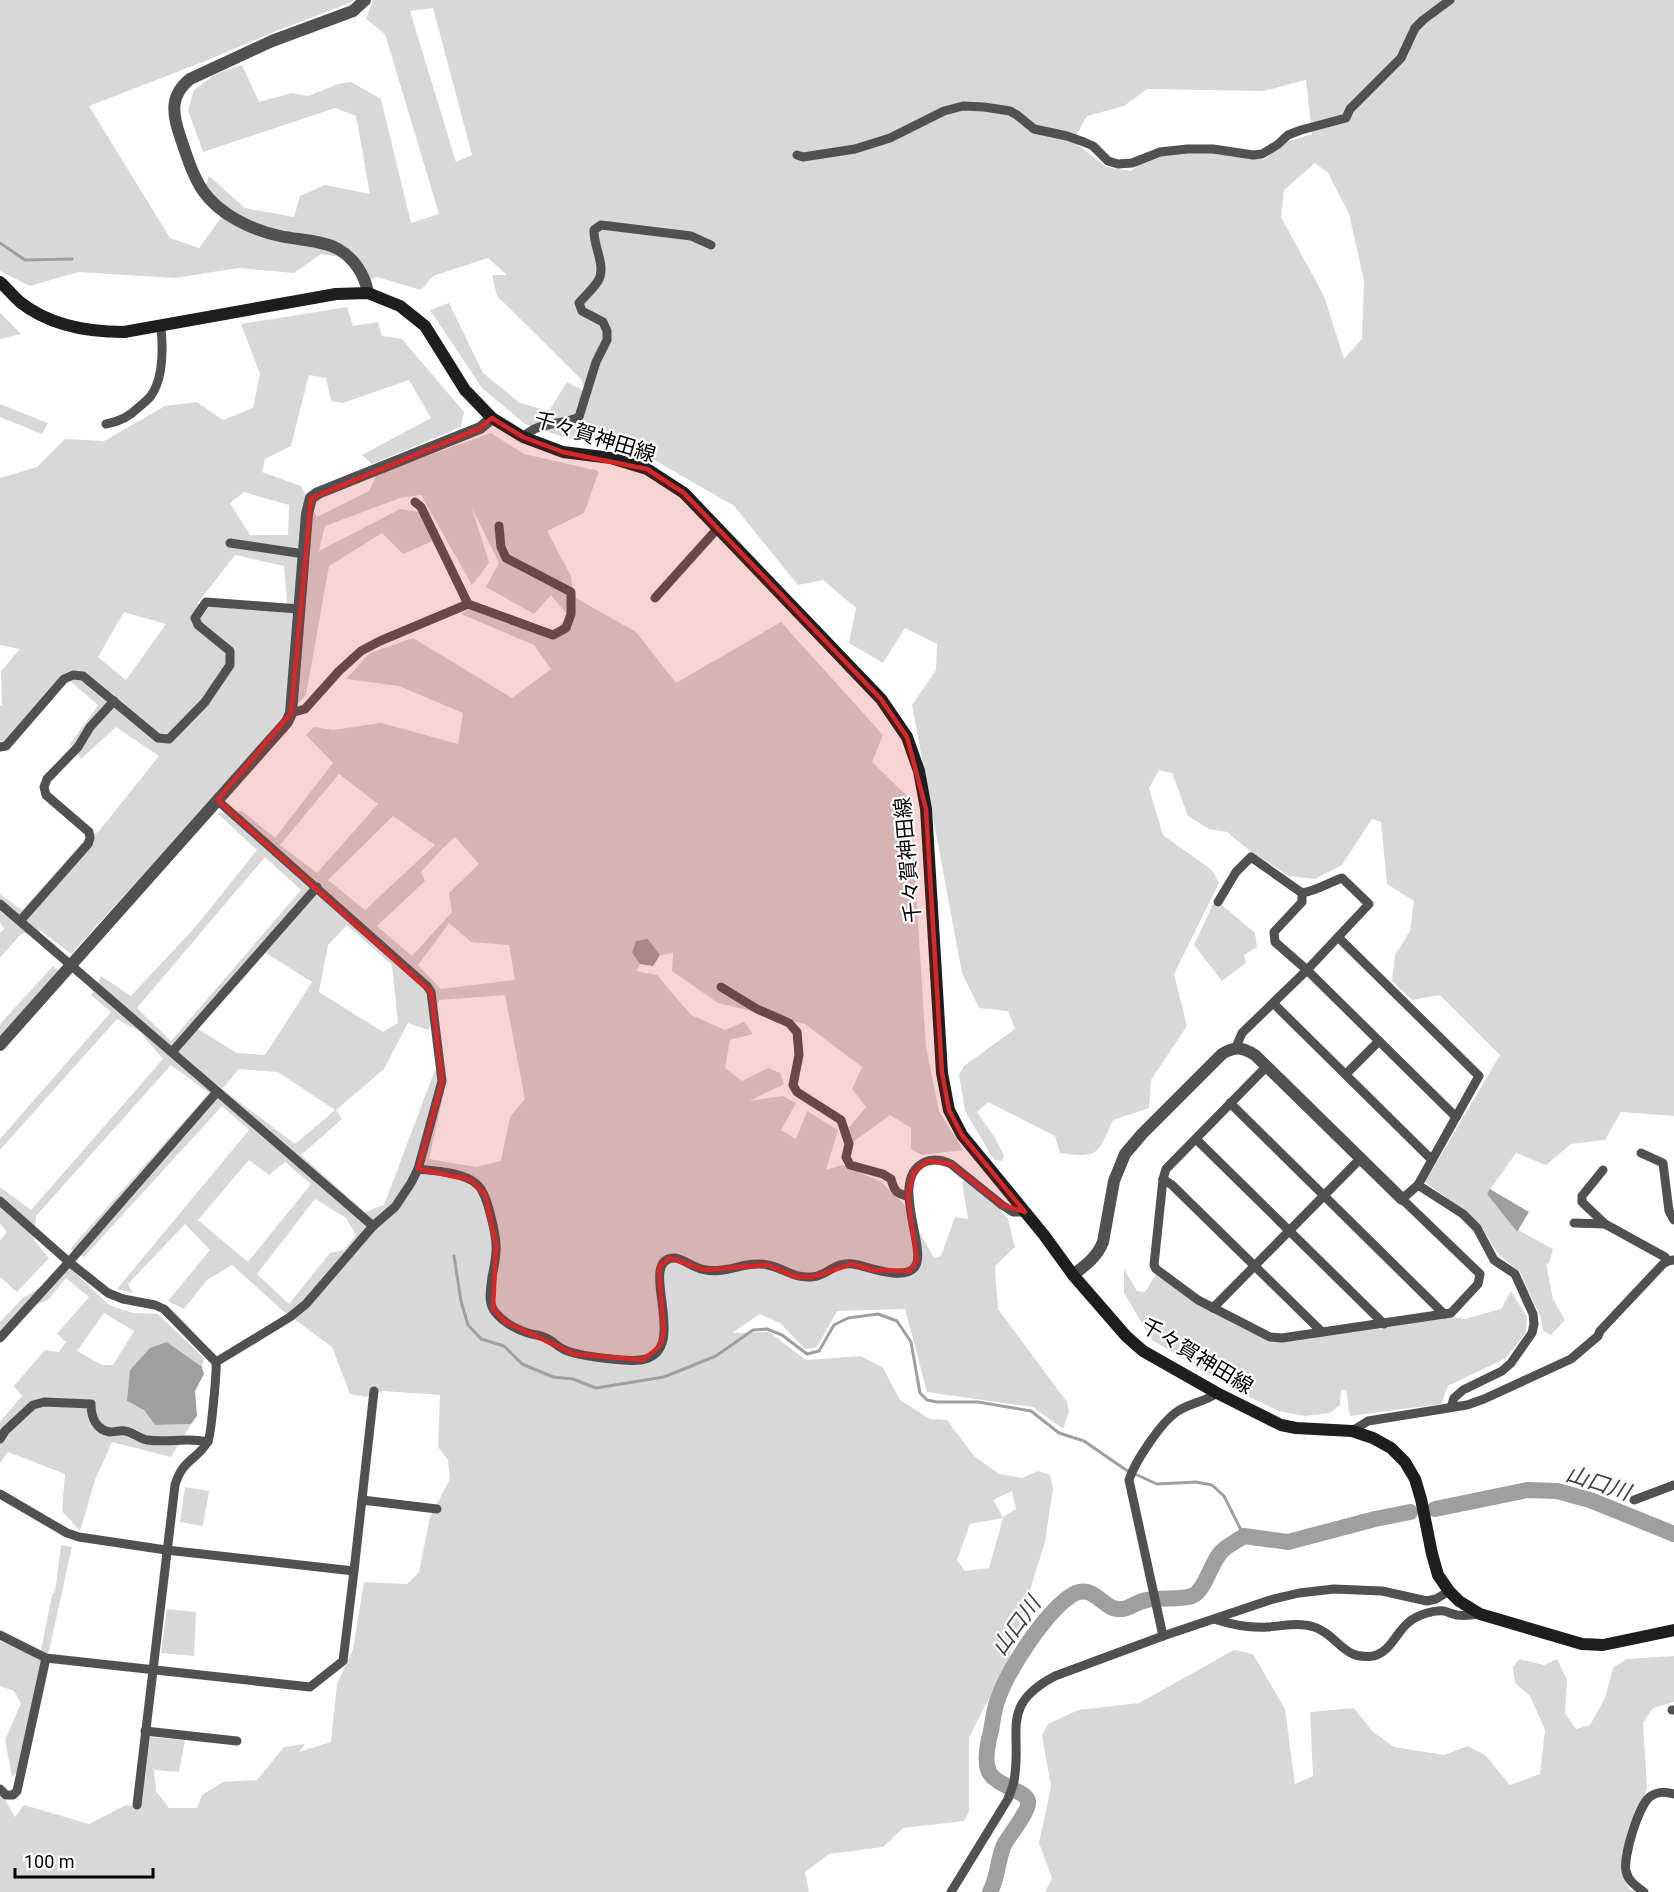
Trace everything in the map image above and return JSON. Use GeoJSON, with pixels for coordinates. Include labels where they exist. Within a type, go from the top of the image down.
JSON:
{"type":"FeatureCollection","features":[{"type":"Feature","properties":{"kind":"main road","name":"千々賀神田線"},"geometry":{"type":"LineString","coordinates":[[0,282],[21,303],[47,318],[71,327],[99,332],[124,332],[161,327],[336,294],[368,293],[400,306],[425,326],[465,390],[492,418],[523,437],[563,452],[611,458],[647,469],[684,493],[881,699],[907,736],[919,771],[926,809],[942,1073],[949,1110],[963,1135],[1073,1275],[1126,1336],[1143,1351],[1217,1393],[1281,1425],[1352,1431],[1392,1448],[1405,1462],[1415,1479],[1438,1575],[1449,1591],[1464,1605],[1480,1614],[1582,1644],[1603,1645],[1674,1630]]}},
{"type":"Feature","properties":{"kind":"street"},"geometry":{"type":"LineString","coordinates":[[365,0],[353,11],[272,41],[190,79],[180,86],[175,97],[174,109],[177,128],[192,170],[203,192],[226,213],[254,229],[278,236],[322,243],[338,249],[354,263],[366,281],[368,293]]}},
{"type":"Feature","properties":{"kind":"street"},"geometry":{"type":"LineString","coordinates":[[797,155],[803,157],[855,149],[890,138],[944,111],[963,106],[1010,111],[1034,129],[1084,142],[1093,146],[1108,161],[1118,164],[1132,164],[1161,152],[1187,148],[1213,148],[1253,155],[1262,154],[1288,135],[1346,118],[1350,109],[1401,58],[1415,28],[1450,0]]}},
{"type":"Feature","properties":{"kind":"street"},"geometry":{"type":"LineString","coordinates":[[523,437],[532,428],[571,421],[579,417],[596,362],[607,340],[607,331],[603,322],[582,311],[579,303],[600,279],[602,268],[594,239],[594,230],[601,225],[669,233],[691,236],[711,245]]}},
{"type":"Feature","properties":{"kind":"street"},"geometry":{"type":"LineString","coordinates":[[106,424],[117,423],[151,396],[158,381],[163,348],[161,327]]}},
{"type":"Feature","properties":{"kind":"street"},"geometry":{"type":"LineString","coordinates":[[0,1045],[287,722],[291,713],[307,514],[311,498],[318,493],[480,428],[492,418]]}},
{"type":"Feature","properties":{"kind":"street"},"geometry":{"type":"LineString","coordinates":[[415,502],[421,507],[468,604]]}},
{"type":"Feature","properties":{"kind":"street"},"geometry":{"type":"LineString","coordinates":[[291,713],[305,709],[339,671],[361,651],[468,604],[553,635],[566,628],[572,614],[571,592],[506,558],[501,547],[499,526]]}},
{"type":"Feature","properties":{"kind":"street"},"geometry":{"type":"LineString","coordinates":[[655,598],[717,529]]}},
{"type":"Feature","properties":{"kind":"street"},"geometry":{"type":"LineString","coordinates":[[230,543],[304,554]]}},
{"type":"Feature","properties":{"kind":"street"},"geometry":{"type":"LineString","coordinates":[[0,747],[6,746],[64,679],[73,675],[83,676],[158,738],[169,739],[205,702],[230,665],[230,651],[198,625],[195,618],[206,602],[299,609]]}},
{"type":"Feature","properties":{"kind":"street"},"geometry":{"type":"LineString","coordinates":[[20,921],[88,844],[90,838],[88,832],[46,795],[44,788],[47,779],[78,747],[90,727],[114,701]]}},
{"type":"Feature","properties":{"kind":"street"},"geometry":{"type":"LineString","coordinates":[[216,1362],[290,1317],[306,1304],[373,1226],[395,1207],[418,1168],[442,1081],[431,992],[427,986],[217,800]]}},
{"type":"Feature","properties":{"kind":"street"},"geometry":{"type":"LineString","coordinates":[[1073,1275],[1100,1250],[1114,1181],[1125,1154],[1222,1054],[1236,1047],[1242,1033],[1369,904],[1342,878],[1323,885],[1313,892],[1302,892],[1251,857],[1236,872],[1218,903]]}},
{"type":"Feature","properties":{"kind":"street"},"geometry":{"type":"LineString","coordinates":[[172,1053],[317,887]]}},
{"type":"Feature","properties":{"kind":"street"},"geometry":{"type":"LineString","coordinates":[[1302,892],[1302,902],[1274,932],[1275,942],[1456,1117]]}},
{"type":"Feature","properties":{"kind":"street"},"geometry":{"type":"LineString","coordinates":[[0,904],[373,1226]]}},
{"type":"Feature","properties":{"kind":"street"},"geometry":{"type":"LineString","coordinates":[[1338,937],[1479,1077],[1418,1185],[1402,1199]]}},
{"type":"Feature","properties":{"kind":"street"},"geometry":{"type":"LineString","coordinates":[[721,987],[758,1009],[789,1023],[797,1032],[799,1055],[793,1085],[797,1092],[841,1120],[849,1144],[846,1157],[850,1165],[883,1174],[891,1179],[893,1190],[899,1195],[908,1196]]}},
{"type":"Feature","properties":{"kind":"street"},"geometry":{"type":"LineString","coordinates":[[1273,1003],[1432,1160]]}},
{"type":"Feature","properties":{"kind":"street"},"geometry":{"type":"LineString","coordinates":[[1346,1074],[1378,1041]]}},
{"type":"Feature","properties":{"kind":"street"},"geometry":{"type":"LineString","coordinates":[[1236,1047],[1255,1055],[1267,1066],[1480,1274],[1478,1284],[1451,1313],[1282,1338],[1270,1337],[1198,1300],[1156,1269],[1154,1265],[1166,1169],[1267,1066]]}},
{"type":"Feature","properties":{"kind":"street"},"geometry":{"type":"LineString","coordinates":[[0,1338],[217,1092]]}},
{"type":"Feature","properties":{"kind":"street"},"geometry":{"type":"LineString","coordinates":[[1230,1103],[1444,1314]]}},
{"type":"Feature","properties":{"kind":"street"},"geometry":{"type":"LineString","coordinates":[[1196,1139],[1384,1324]]}},
{"type":"Feature","properties":{"kind":"street"},"geometry":{"type":"LineString","coordinates":[[1641,1153],[1663,1163],[1669,1211],[1674,1220]]}},
{"type":"Feature","properties":{"kind":"street"},"geometry":{"type":"LineString","coordinates":[[1213,1308],[1361,1158]]}},
{"type":"Feature","properties":{"kind":"street"},"geometry":{"type":"LineString","coordinates":[[418,1168],[471,1180],[480,1186],[485,1195],[496,1245],[490,1298],[493,1309],[505,1322],[528,1333],[546,1338],[574,1354],[632,1360],[643,1360],[660,1346],[665,1319],[659,1267],[664,1260],[679,1258],[690,1266],[720,1271],[749,1264],[768,1265],[795,1277],[820,1275],[839,1264],[852,1264],[872,1270],[910,1271],[915,1268],[917,1262],[917,1248],[908,1196],[914,1172],[928,1161],[942,1160],[951,1164],[1002,1205],[1013,1212],[1025,1212]]}},
{"type":"Feature","properties":{"kind":"street"},"geometry":{"type":"LineString","coordinates":[[1352,1431],[1368,1421],[1467,1405],[1571,1359],[1598,1336],[1600,1331],[1655,1272],[1671,1261],[1605,1224],[1582,1202],[1582,1196],[1603,1170]]}},
{"type":"Feature","properties":{"kind":"street"},"geometry":{"type":"LineString","coordinates":[[1163,1179],[1172,1185],[1322,1332]]}},
{"type":"Feature","properties":{"kind":"street"},"geometry":{"type":"LineString","coordinates":[[1418,1185],[1463,1214],[1477,1228],[1494,1260],[1515,1274],[1533,1314],[1532,1333],[1511,1363],[1502,1371],[1463,1390],[1454,1398],[1451,1407]]}},
{"type":"Feature","properties":{"kind":"street"},"geometry":{"type":"LineString","coordinates":[[0,1201],[108,1293],[164,1309],[216,1362],[211,1435],[208,1442],[183,1466],[174,1485],[137,1805]]}},
{"type":"Feature","properties":{"kind":"street"},"geometry":{"type":"LineString","coordinates":[[1574,1222],[1605,1224]]}},
{"type":"Feature","properties":{"kind":"street"},"geometry":{"type":"LineString","coordinates":[[0,1635],[46,1658],[310,1687],[343,1661],[374,1391]]}},
{"type":"Feature","properties":{"kind":"street"},"geometry":{"type":"LineString","coordinates":[[1163,1636],[1129,1480],[1133,1467],[1169,1418],[1180,1409],[1208,1399],[1217,1393]]}},
{"type":"Feature","properties":{"kind":"street"},"geometry":{"type":"LineString","coordinates":[[0,1439],[5,1431],[33,1405],[44,1402],[91,1404],[91,1416],[100,1428],[108,1432],[125,1431],[144,1439],[162,1441],[196,1439],[208,1442]]}},
{"type":"Feature","properties":{"kind":"street"},"geometry":{"type":"LineString","coordinates":[[1634,1500],[1674,1485]]}},
{"type":"Feature","properties":{"kind":"street"},"geometry":{"type":"LineString","coordinates":[[0,1494],[67,1533],[79,1537],[166,1550],[354,1571]]}},
{"type":"Feature","properties":{"kind":"street"},"geometry":{"type":"LineString","coordinates":[[362,1500],[437,1509]]}},
{"type":"Feature","properties":{"kind":"street"},"geometry":{"type":"LineString","coordinates":[[951,1892],[1008,1799],[1014,1782],[1015,1721],[1019,1708],[1028,1694],[1043,1683],[1163,1636],[1270,1600],[1299,1593],[1334,1589],[1382,1592],[1427,1601],[1436,1599],[1449,1591]]}},
{"type":"Feature","properties":{"kind":"street"},"geometry":{"type":"LineString","coordinates":[[1214,1619],[1247,1627],[1302,1624],[1316,1627],[1326,1633],[1342,1649],[1365,1657],[1386,1650],[1408,1622],[1429,1613],[1442,1611],[1458,1615],[1480,1614]]}},
{"type":"Feature","properties":{"kind":"street"},"geometry":{"type":"LineString","coordinates":[[0,1789],[6,1795],[13,1795],[17,1791],[46,1658]]}},
{"type":"Feature","properties":{"kind":"street"},"geometry":{"type":"LineString","coordinates":[[145,1731],[237,1741]]}},
{"type":"Feature","properties":{"kind":"street"},"geometry":{"type":"LineString","coordinates":[[1644,1892],[1633,1884],[1626,1873],[1625,1861],[1628,1846],[1645,1801],[1661,1792],[1674,1794]]}},
{"type":"Feature","properties":{"kind":"highlighted area"},"geometry":{"type":"Polygon","coordinates":[[[492,418],[523,437],[563,452],[647,469],[684,493],[881,699],[907,737],[926,809],[942,1073],[949,1110],[962,1135],[1025,1212],[1002,1205],[951,1164],[928,1161],[914,1172],[908,1196],[917,1261],[910,1271],[872,1270],[852,1264],[813,1277],[795,1277],[768,1265],[704,1270],[670,1258],[659,1267],[664,1333],[660,1346],[643,1360],[574,1354],[505,1322],[493,1309],[496,1245],[485,1195],[471,1180],[418,1169],[442,1081],[431,992],[217,800],[291,713],[311,498],[480,428],[492,418]]]}},
{"type":"Feature","properties":{"kind":"shaded area"},"geometry":{"type":"Polygon","coordinates":[[[0,0],[353,0],[89,106],[170,238],[199,248],[221,218],[204,189],[209,176],[245,208],[294,217],[300,196],[325,185],[370,194],[356,116],[335,108],[203,152],[188,110],[194,90],[216,74],[242,65],[259,102],[292,93],[308,96],[338,84],[351,82],[381,99],[411,223],[439,214],[385,34],[366,19],[373,0],[1674,0],[1674,1116],[1621,1112],[1605,1140],[1571,1144],[1546,1165],[1516,1153],[1487,1194],[1516,1231],[1553,1249],[1549,1264],[1546,1263],[1553,1299],[1565,1320],[1551,1335],[1543,1331],[1541,1318],[1520,1272],[1498,1254],[1483,1229],[1466,1212],[1425,1182],[1500,1055],[1440,995],[1412,1000],[1392,981],[1395,955],[1410,931],[1414,901],[1387,884],[1381,822],[1372,819],[1342,865],[1315,879],[1289,876],[1249,850],[1227,832],[1209,829],[1188,816],[1172,773],[1159,770],[1149,788],[1163,835],[1212,870],[1219,883],[1174,974],[1187,1026],[1151,1080],[1149,1108],[1113,1120],[1104,1141],[1096,1152],[1083,1155],[1060,1153],[1055,1136],[988,1102],[977,1112],[1004,1155],[1002,1161],[994,1160],[965,1111],[959,1075],[964,1066],[1015,1029],[1008,1011],[979,1008],[962,973],[912,705],[936,670],[937,644],[905,628],[883,663],[849,643],[856,608],[823,580],[798,585],[734,506],[632,447],[570,439],[525,424],[482,388],[430,310],[449,303],[483,373],[520,403],[549,411],[567,382],[586,392],[581,379],[497,296],[492,275],[507,275],[488,258],[433,276],[421,290],[377,277],[368,281],[347,258],[321,254],[294,273],[238,268],[175,278],[78,272],[30,286],[0,271],[0,0]],[[433,8],[410,11],[456,162],[472,155],[433,8]],[[1306,80],[1263,91],[1147,89],[1124,106],[1087,116],[1073,141],[1106,167],[1131,171],[1152,153],[1204,149],[1264,160],[1283,143],[1312,134],[1306,80]],[[1315,163],[1284,190],[1281,217],[1324,296],[1344,359],[1362,339],[1364,281],[1349,214],[1328,173],[1315,163]]]}},
{"type":"Feature","properties":{"kind":"shaded area"},"geometry":{"type":"Polygon","coordinates":[[[347,307],[353,326],[378,322],[382,336],[402,339],[464,412],[461,427],[372,464],[362,455],[431,418],[409,380],[343,403],[331,401],[326,378],[309,375],[291,446],[265,459],[262,472],[301,486],[317,517],[369,491],[377,474],[491,433],[524,454],[599,471],[584,513],[547,531],[571,576],[574,597],[636,632],[676,683],[781,622],[883,735],[872,762],[910,799],[926,1047],[939,1111],[963,1150],[922,1155],[911,1149],[911,1128],[890,1115],[853,1142],[847,1130],[866,1107],[852,1089],[862,1067],[805,1024],[718,1003],[672,971],[673,953],[660,955],[648,939],[632,953],[640,964],[636,971],[657,975],[691,1015],[725,1030],[744,1022],[753,1034],[730,1040],[725,1068],[742,1081],[768,1068],[780,1073],[784,1084],[749,1101],[783,1096],[796,1103],[781,1130],[796,1139],[807,1111],[838,1130],[826,1170],[842,1165],[880,1181],[903,1203],[934,1258],[941,1256],[955,1217],[968,1219],[962,1182],[975,1177],[1008,1219],[1015,1247],[995,1266],[998,1309],[1067,1402],[1069,1412],[1063,1429],[1033,1407],[927,1392],[905,1309],[837,1311],[817,1347],[805,1349],[780,1323],[760,1314],[732,1333],[769,1332],[806,1360],[861,1356],[883,1368],[900,1400],[930,1419],[947,1420],[974,1456],[999,1474],[1022,1478],[1038,1471],[1050,1475],[1053,1489],[1045,1542],[1009,1658],[969,1738],[969,1812],[964,1821],[903,1828],[883,1847],[829,1854],[805,1872],[809,1892],[0,1892],[0,1791],[15,1817],[24,1805],[89,1824],[126,1805],[140,1808],[148,1737],[185,1740],[179,1772],[154,1770],[156,1791],[169,1808],[197,1808],[202,1795],[223,1782],[257,1780],[284,1747],[305,1744],[299,1752],[331,1742],[337,1684],[353,1649],[364,1582],[407,1584],[419,1572],[430,1517],[450,1479],[448,1460],[438,1447],[440,1395],[383,1391],[366,1397],[350,1394],[332,1347],[282,1310],[232,1265],[207,1280],[184,1309],[168,1301],[210,1250],[185,1224],[128,1284],[133,1293],[117,1289],[249,1130],[222,1106],[84,1257],[70,1249],[209,1093],[171,1065],[36,1216],[34,1240],[49,1258],[17,1292],[0,1277],[0,1240],[7,1232],[0,1224],[0,1187],[31,1210],[163,1059],[139,1031],[117,1019],[0,1150],[0,1139],[111,1012],[91,995],[101,976],[131,996],[197,925],[257,850],[217,813],[242,811],[275,838],[333,763],[306,735],[314,727],[333,730],[381,723],[458,744],[463,713],[399,686],[346,679],[370,653],[413,638],[512,698],[551,669],[534,645],[461,614],[469,609],[555,631],[568,616],[551,595],[534,614],[486,587],[499,563],[472,508],[489,563],[472,585],[421,495],[400,498],[325,526],[319,551],[400,509],[419,512],[435,540],[403,554],[382,533],[329,566],[306,695],[71,954],[41,931],[21,934],[0,958],[0,933],[4,929],[0,922],[0,894],[22,910],[84,841],[99,831],[159,756],[116,727],[81,759],[70,744],[98,705],[70,681],[55,683],[0,750],[1,671],[20,649],[0,645],[0,478],[37,467],[65,439],[104,441],[165,406],[197,402],[223,420],[253,408],[260,374],[241,324],[347,307]],[[244,492],[230,503],[250,535],[288,535],[289,505],[244,492]],[[235,555],[197,604],[288,612],[284,566],[235,555]],[[124,612],[98,657],[126,680],[166,624],[124,612]],[[339,774],[280,845],[317,873],[378,804],[339,774]],[[393,816],[328,880],[365,910],[435,845],[393,816]],[[455,837],[421,872],[425,881],[377,926],[412,956],[452,912],[449,893],[479,864],[455,837]],[[265,857],[137,1008],[171,1041],[301,890],[265,857]],[[449,923],[418,965],[441,989],[515,980],[509,945],[471,942],[449,923]],[[347,925],[328,945],[319,992],[383,1032],[398,1023],[392,965],[347,925]],[[266,953],[198,1029],[237,1053],[265,1055],[312,982],[266,953]],[[505,995],[439,1000],[428,1030],[408,1023],[384,1069],[336,1110],[342,1119],[301,1155],[365,1212],[384,1205],[435,1070],[447,1078],[429,1159],[476,1167],[501,1161],[510,1117],[525,1099],[505,995]],[[239,1069],[222,1089],[295,1144],[335,1110],[278,1072],[239,1069]],[[249,1160],[198,1220],[248,1262],[311,1184],[285,1162],[269,1175],[249,1160]],[[315,1199],[257,1274],[289,1304],[330,1253],[344,1250],[356,1235],[346,1218],[315,1199]],[[1012,1491],[993,1500],[1003,1517],[1016,1509],[1012,1491]],[[1003,1518],[970,1524],[957,1560],[965,1571],[989,1568],[1003,1518]]]}},
{"type":"Feature","properties":{"kind":"shaded area"},"geometry":{"type":"Polygon","coordinates":[[[0,313],[21,334],[0,339],[0,313]]]}},
{"type":"Feature","properties":{"kind":"shaded area"},"geometry":{"type":"Polygon","coordinates":[[[0,404],[48,423],[42,434],[0,417],[0,404]]]}},
{"type":"Feature","properties":{"kind":"shaded area"},"geometry":{"type":"Polygon","coordinates":[[[1213,904],[1222,905],[1255,933],[1257,947],[1244,955],[1246,963],[1222,981],[1194,945],[1213,904]]]}},
{"type":"Feature","properties":{"kind":"shaded area"},"geometry":{"type":"Polygon","coordinates":[[[648,939],[660,955],[653,966],[640,964],[632,953],[636,941],[648,939]]]}},
{"type":"Feature","properties":{"kind":"shaded area"},"geometry":{"type":"Polygon","coordinates":[[[53,966],[61,973],[0,1040],[0,1024],[53,966]]]}},
{"type":"Feature","properties":{"kind":"shaded area"},"geometry":{"type":"Polygon","coordinates":[[[1490,1189],[1529,1212],[1517,1232],[1487,1194],[1490,1189]]]}},
{"type":"Feature","properties":{"kind":"shaded area"},"geometry":{"type":"Polygon","coordinates":[[[70,1268],[109,1305],[133,1313],[158,1314],[204,1358],[202,1367],[167,1342],[127,1401],[144,1410],[155,1425],[191,1424],[171,1457],[112,1442],[95,1480],[80,1531],[62,1511],[65,1474],[8,1452],[0,1463],[0,1422],[22,1396],[14,1386],[45,1350],[59,1352],[66,1342],[57,1334],[89,1297],[66,1278],[48,1300],[24,1310],[0,1338],[0,1322],[23,1298],[70,1268]],[[104,1313],[77,1351],[102,1365],[113,1365],[134,1331],[104,1313]]]}},
{"type":"Feature","properties":{"kind":"shaded area"},"geometry":{"type":"Polygon","coordinates":[[[1124,1269],[1137,1291],[1145,1292],[1156,1274],[1273,1341],[1452,1317],[1465,1319],[1501,1309],[1511,1291],[1527,1317],[1526,1332],[1506,1358],[1448,1386],[1441,1404],[1350,1416],[1346,1390],[1341,1390],[1340,1405],[1330,1413],[1305,1416],[1278,1411],[1233,1389],[1152,1340],[1124,1293],[1124,1269]]]}},
{"type":"Feature","properties":{"kind":"shaded area"},"geometry":{"type":"Polygon","coordinates":[[[167,1342],[202,1367],[204,1374],[195,1391],[197,1416],[191,1424],[155,1425],[144,1410],[127,1401],[130,1370],[150,1348],[167,1342]]]}},
{"type":"Feature","properties":{"kind":"shaded area"},"geometry":{"type":"Polygon","coordinates":[[[185,1487],[209,1491],[203,1526],[180,1522],[185,1487]]]}},
{"type":"Feature","properties":{"kind":"shaded area"},"geometry":{"type":"Polygon","coordinates":[[[61,1545],[72,1547],[49,1651],[42,1660],[18,1771],[12,1777],[5,1740],[21,1703],[14,1691],[0,1686],[0,1641],[32,1654],[41,1650],[52,1595],[55,1592],[61,1545]]]}},
{"type":"Feature","properties":{"kind":"shaded area"},"geometry":{"type":"Polygon","coordinates":[[[167,1609],[196,1612],[194,1656],[161,1653],[167,1609]]]}},
{"type":"Feature","properties":{"kind":"shaded area"},"geometry":{"type":"Polygon","coordinates":[[[1234,1650],[1253,1654],[1285,1709],[1295,1784],[1313,1776],[1310,1712],[1354,1708],[1372,1731],[1394,1747],[1444,1755],[1468,1746],[1485,1755],[1510,1785],[1540,1774],[1545,1730],[1530,1696],[1515,1683],[1513,1667],[1519,1659],[1544,1665],[1557,1659],[1567,1680],[1565,1713],[1576,1729],[1590,1725],[1605,1698],[1613,1668],[1626,1659],[1674,1656],[1674,1702],[1653,1708],[1643,1723],[1647,1788],[1622,1855],[1622,1874],[1629,1889],[1648,1892],[1045,1892],[1052,1878],[1039,1843],[1051,1787],[1042,1735],[1048,1724],[1078,1710],[1139,1703],[1234,1650]]]}},
{"type":"Feature","properties":{"kind":"waterway"},"geometry":{"type":"LineString","coordinates":[[0,243],[25,260],[72,259]]}},
{"type":"Feature","properties":{"kind":"waterway"},"geometry":{"type":"LineString","coordinates":[[454,1256],[461,1301],[468,1325],[481,1339],[504,1346],[522,1364],[553,1377],[573,1379],[596,1388],[664,1377],[716,1356],[753,1330],[767,1329],[782,1335],[807,1354],[819,1351],[834,1325],[848,1318],[878,1314],[897,1321],[911,1342],[920,1393],[927,1400],[978,1402],[1031,1411],[1059,1433],[1084,1441],[1126,1470],[1157,1484],[1196,1482],[1212,1485],[1224,1496],[1244,1536]]}},
{"type":"Feature","properties":{"kind":"waterway","name":"山口川"},"geometry":{"type":"LineString","coordinates":[[1435,1509],[1527,1490],[1557,1491],[1590,1500],[1674,1534]]}},
{"type":"Feature","properties":{"kind":"waterway","name":"山口川"},"geometry":{"type":"LineString","coordinates":[[990,1892],[1004,1845],[1023,1817],[1028,1805],[1026,1797],[998,1781],[989,1772],[987,1751],[997,1700],[1019,1657],[1059,1605],[1076,1593],[1082,1592],[1088,1592],[1118,1609],[1152,1599],[1192,1596],[1201,1588],[1222,1551],[1244,1536],[1288,1542],[1410,1512]]}}]}
